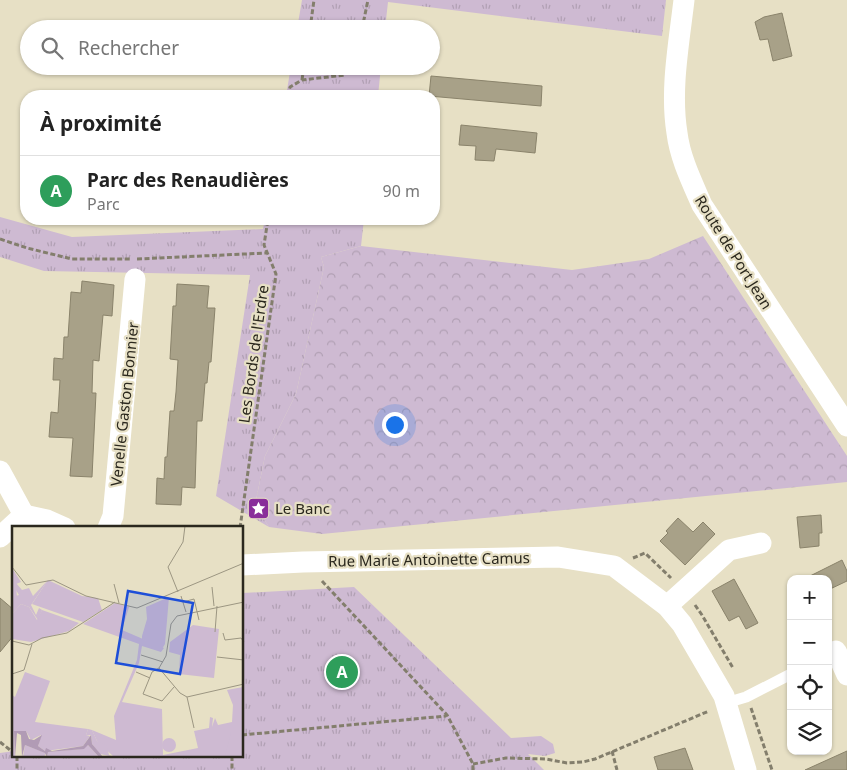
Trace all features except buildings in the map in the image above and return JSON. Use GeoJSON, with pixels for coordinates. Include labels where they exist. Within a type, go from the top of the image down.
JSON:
{"type":"FeatureCollection","features":[{"type":"Feature","properties":{"kind":"street","name":"Route de Port Jean"},"geometry":{"type":"LineString","coordinates":[[684,0],[675,106],[677,134],[687,172],[702,205],[847,426]]}},
{"type":"Feature","properties":{"kind":"street","name":"Venelle Gaston Bonnier"},"geometry":{"type":"LineString","coordinates":[[109,526],[113,516],[135,279]]}},
{"type":"Feature","properties":{"kind":"street"},"geometry":{"type":"LineString","coordinates":[[0,471],[24,515],[47,520],[60,526]]}},
{"type":"Feature","properties":{"kind":"street"},"geometry":{"type":"LineString","coordinates":[[0,537],[24,515]]}},
{"type":"Feature","properties":{"kind":"street"},"geometry":{"type":"LineString","coordinates":[[746,770],[724,696],[682,624],[667,606],[729,550],[762,543]]}},
{"type":"Feature","properties":{"kind":"street","name":"Rue Marie Antoinette Camus"},"geometry":{"type":"LineString","coordinates":[[244,565],[558,556],[614,566],[667,606]]}},
{"type":"Feature","properties":{"kind":"street"},"geometry":{"type":"LineString","coordinates":[[837,650],[847,674]]}},
{"type":"Feature","properties":{"kind":"lane"},"geometry":{"type":"LineString","coordinates":[[726,703],[746,697],[787,676]]}},
{"type":"Feature","properties":{"kind":"path"},"geometry":{"type":"LineString","coordinates":[[311,20],[314,0]]}},
{"type":"Feature","properties":{"kind":"path"},"geometry":{"type":"LineString","coordinates":[[364,20],[368,0]]}},
{"type":"Feature","properties":{"kind":"path"},"geometry":{"type":"LineString","coordinates":[[302,80],[303,75]]}},
{"type":"Feature","properties":{"kind":"path"},"geometry":{"type":"LineString","coordinates":[[289,90],[290,86],[302,80],[345,75]]}},
{"type":"Feature","properties":{"kind":"path","name":"Les Bords de l'Erdre"},"geometry":{"type":"LineString","coordinates":[[240,526],[276,274],[266,254],[264,245],[267,225]]}},
{"type":"Feature","properties":{"kind":"path"},"geometry":{"type":"LineString","coordinates":[[0,239],[27,248],[72,258],[135,259],[266,254]]}},
{"type":"Feature","properties":{"kind":"path"},"geometry":{"type":"LineString","coordinates":[[304,562],[447,716],[473,764],[473,770]]}},
{"type":"Feature","properties":{"kind":"path"},"geometry":{"type":"LineString","coordinates":[[473,764],[506,758],[546,759],[567,763],[583,762],[612,752],[726,703]]}},
{"type":"Feature","properties":{"kind":"path"},"geometry":{"type":"LineString","coordinates":[[244,735],[447,716]]}},
{"type":"Feature","properties":{"kind":"path"},"geometry":{"type":"LineString","coordinates":[[0,742],[12,751]]}},
{"type":"Feature","properties":{"kind":"path"},"geometry":{"type":"LineString","coordinates":[[612,752],[617,770]]}},
{"type":"Feature","properties":{"kind":"green space"},"geometry":{"type":"Polygon","coordinates":[[[302,0],[666,0],[662,36],[388,2],[386,20],[299,20],[302,0]]]}},
{"type":"Feature","properties":{"kind":"green space"},"geometry":{"type":"Polygon","coordinates":[[[290,75],[380,75],[379,90],[287,90],[290,75]]]}},
{"type":"Feature","properties":{"kind":"green space"},"geometry":{"type":"Polygon","coordinates":[[[0,217],[20,223],[20,225],[29,225],[72,237],[263,229],[264,225],[363,225],[361,246],[321,257],[324,267],[296,394],[265,456],[255,505],[269,527],[216,496],[250,275],[44,271],[0,257],[0,217]]]}},
{"type":"Feature","properties":{"kind":"green space"},"geometry":{"type":"Polygon","coordinates":[[[703,236],[847,456],[847,482],[322,534],[269,527],[255,505],[265,456],[296,394],[324,267],[321,257],[361,246],[572,270],[649,259],[703,236]]]}},
{"type":"Feature","properties":{"kind":"green space"},"geometry":{"type":"Polygon","coordinates":[[[354,587],[511,738],[541,736],[553,744],[555,753],[545,756],[528,754],[544,770],[0,770],[0,753],[12,751],[12,758],[244,758],[244,593],[354,587]]]}},
{"type":"Feature","properties":{"kind":"place","name":"Le Banc"},"geometry":{"type":"Point","coordinates":[259,508]}},
{"type":"Feature","properties":{"kind":"place","name":"Parc des Renaudières"},"geometry":{"type":"Point","coordinates":[342,672]}}]}
